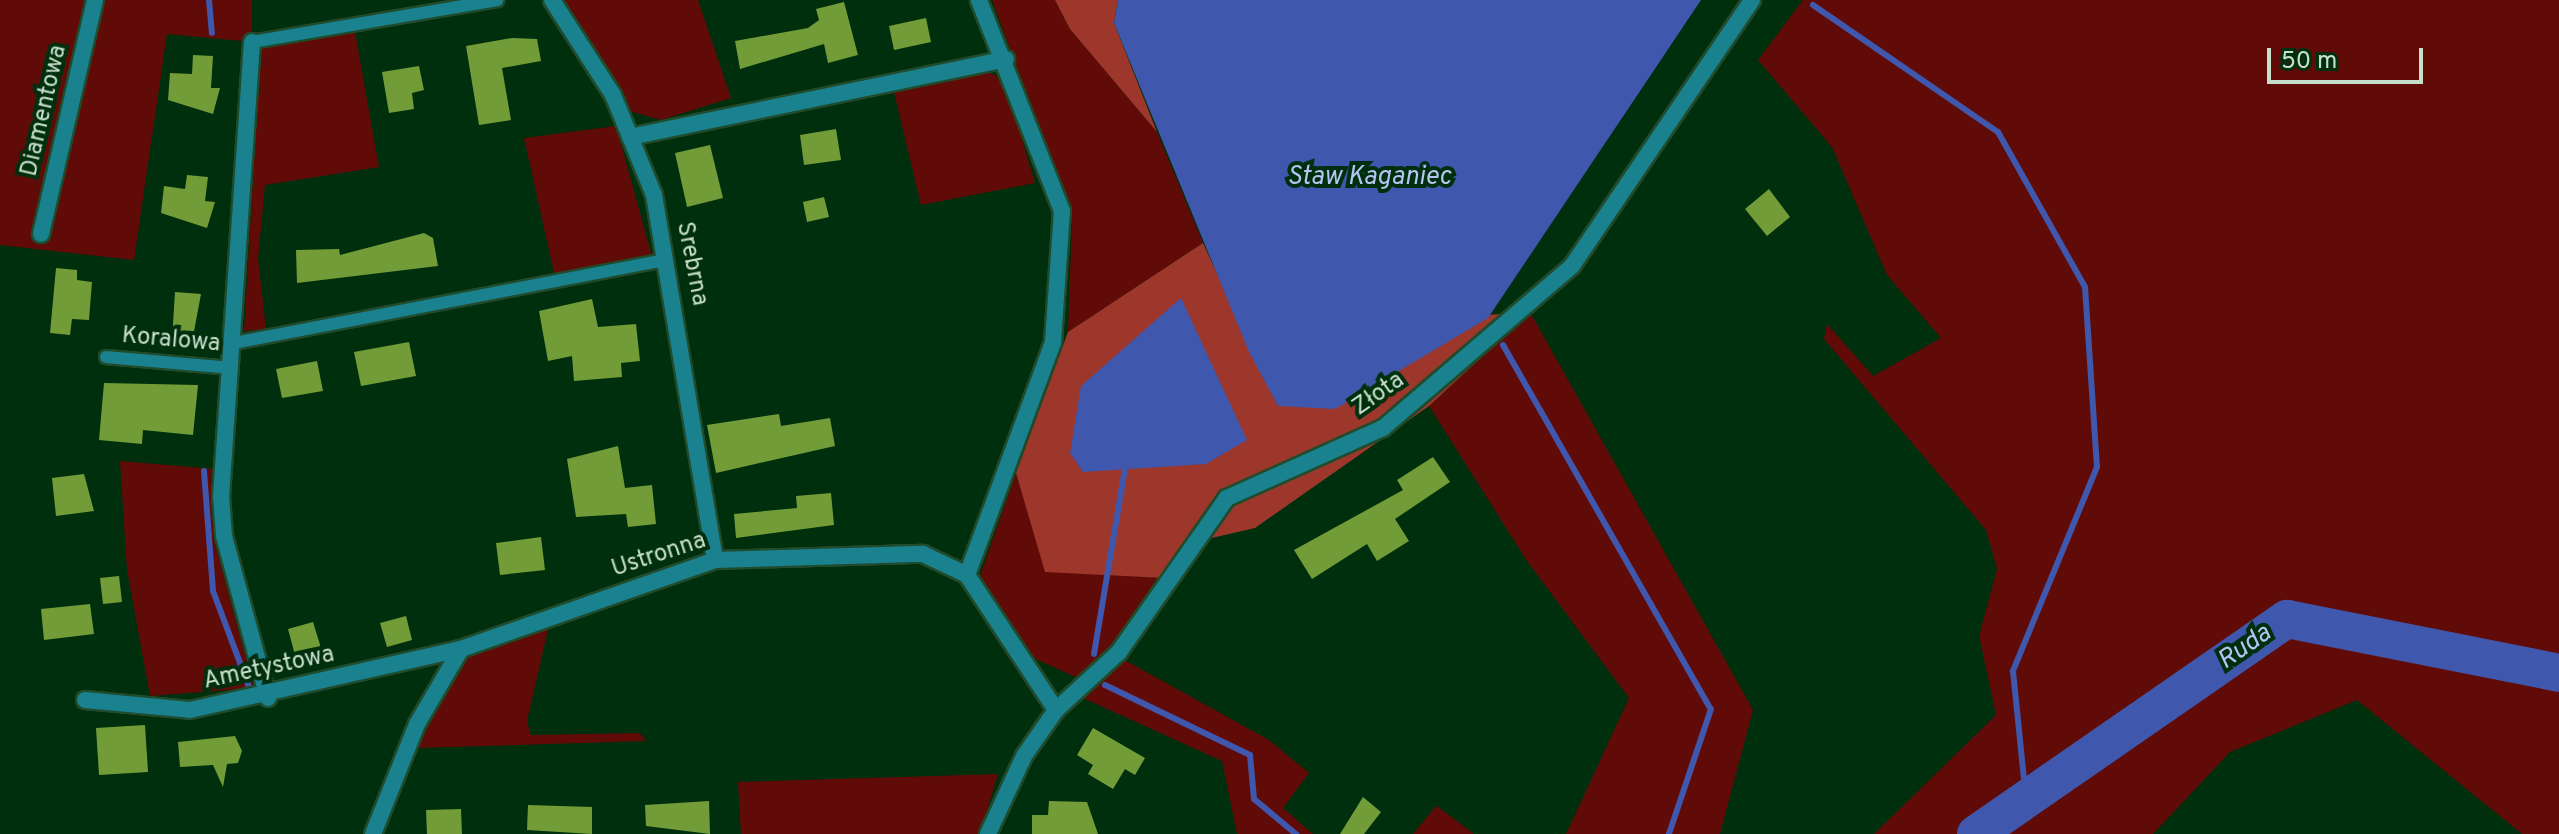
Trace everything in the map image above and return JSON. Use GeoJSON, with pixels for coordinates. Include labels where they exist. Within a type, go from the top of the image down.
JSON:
{"type":"FeatureCollection","features":[{"type":"Feature","properties":{"kind":"street","name":"Diamentowa"},"geometry":{"type":"LineString","coordinates":[[41,234],[95,0]]}},
{"type":"Feature","properties":{"kind":"street","name":"Srebrna"},"geometry":{"type":"LineString","coordinates":[[552,0],[613,95],[654,195],[715,560]]}},
{"type":"Feature","properties":{"kind":"street"},"geometry":{"type":"LineString","coordinates":[[979,0],[1006,59],[1062,211],[1053,342],[967,575],[1056,710]]}},
{"type":"Feature","properties":{"kind":"street","name":"Złota"},"geometry":{"type":"LineString","coordinates":[[988,834],[1024,756],[1056,710],[1119,652],[1227,498],[1383,428],[1572,266],[1752,0]]}},
{"type":"Feature","properties":{"kind":"street"},"geometry":{"type":"LineString","coordinates":[[252,42],[224,536],[268,698]]}},
{"type":"Feature","properties":{"kind":"street"},"geometry":{"type":"LineString","coordinates":[[630,137],[1006,59]]}},
{"type":"Feature","properties":{"kind":"street","name":"Ustronna"},"geometry":{"type":"LineString","coordinates":[[461,649],[715,560],[923,554],[967,575]]}},
{"type":"Feature","properties":{"kind":"street"},"geometry":{"type":"LineString","coordinates":[[373,834],[417,724],[461,649]]}},
{"type":"Feature","properties":{"kind":"street","name":"Ametystowa"},"geometry":{"type":"LineString","coordinates":[[85,700],[190,710],[268,698],[461,649]]}},
{"type":"Feature","properties":{"kind":"lane"},"geometry":{"type":"LineString","coordinates":[[252,42],[497,0]]}},
{"type":"Feature","properties":{"kind":"lane"},"geometry":{"type":"LineString","coordinates":[[234,343],[666,260]]}},
{"type":"Feature","properties":{"kind":"lane","name":"Koralowa"},"geometry":{"type":"LineString","coordinates":[[106,357],[232,368]]}},
{"type":"Feature","properties":{"kind":"shaded area"},"geometry":{"type":"Polygon","coordinates":[[[0,0],[252,0],[252,42],[167,34],[134,260],[0,245],[0,0]]]}},
{"type":"Feature","properties":{"kind":"shaded area"},"geometry":{"type":"Polygon","coordinates":[[[564,0],[698,0],[731,98],[661,120],[629,111],[564,0]]]}},
{"type":"Feature","properties":{"kind":"shaded area"},"geometry":{"type":"Polygon","coordinates":[[[992,0],[1055,0],[1070,29],[1157,132],[1203,243],[1068,332],[1072,218],[992,0]]]}},
{"type":"Feature","properties":{"kind":"shaded area"},"geometry":{"type":"Polygon","coordinates":[[[1055,0],[1118,0],[1114,23],[1157,132],[1070,29],[1055,0]]]}},
{"type":"Feature","properties":{"kind":"shaded area"},"geometry":{"type":"Polygon","coordinates":[[[1803,0],[2559,0],[2559,834],[2522,834],[2357,700],[2230,752],[2153,834],[1874,834],[1996,715],[1979,636],[1997,569],[1986,530],[1824,339],[1827,324],[1873,376],[1941,338],[1887,275],[1832,147],[1758,60],[1803,0]]]}},
{"type":"Feature","properties":{"kind":"shaded area"},"geometry":{"type":"Polygon","coordinates":[[[355,32],[379,167],[265,185],[258,259],[266,329],[244,331],[261,45],[355,32]]]}},
{"type":"Feature","properties":{"kind":"shaded area"},"geometry":{"type":"Polygon","coordinates":[[[983,70],[1004,79],[1035,183],[921,205],[893,88],[983,70]]]}},
{"type":"Feature","properties":{"kind":"shaded area"},"geometry":{"type":"Polygon","coordinates":[[[616,126],[652,256],[554,273],[524,138],[616,126]]]}},
{"type":"Feature","properties":{"kind":"shaded area"},"geometry":{"type":"Polygon","coordinates":[[[1203,243],[1278,406],[1486,315],[1530,312],[1429,406],[1255,528],[1203,540],[1164,578],[1045,572],[1016,473],[1068,332],[1203,243]]]}},
{"type":"Feature","properties":{"kind":"shaded area"},"geometry":{"type":"Polygon","coordinates":[[[1530,312],[1753,710],[1720,834],[1566,834],[1629,698],[1527,561],[1429,406],[1530,312]]]}},
{"type":"Feature","properties":{"kind":"shaded area"},"geometry":{"type":"Polygon","coordinates":[[[120,461],[215,469],[213,536],[254,688],[150,696],[127,570],[120,461]]]}},
{"type":"Feature","properties":{"kind":"shaded area"},"geometry":{"type":"Polygon","coordinates":[[[1016,473],[1046,571],[1164,578],[1116,644],[1078,678],[1033,658],[980,576],[1016,473]]]}},
{"type":"Feature","properties":{"kind":"shaded area"},"geometry":{"type":"Polygon","coordinates":[[[549,625],[527,721],[531,735],[640,733],[646,741],[418,748],[451,676],[473,653],[549,625]]]}},
{"type":"Feature","properties":{"kind":"shaded area"},"geometry":{"type":"Polygon","coordinates":[[[1121,658],[1269,740],[1309,773],[1283,808],[1313,834],[1237,834],[1222,761],[1083,698],[1121,658]]]}},
{"type":"Feature","properties":{"kind":"shaded area"},"geometry":{"type":"Polygon","coordinates":[[[998,774],[980,834],[741,834],[738,782],[998,774]]]}},
{"type":"Feature","properties":{"kind":"shaded area"},"geometry":{"type":"Polygon","coordinates":[[[1437,806],[1474,834],[1413,834],[1437,806]]]}},
{"type":"Feature","properties":{"kind":"water","name":"Staw Kaganiec"},"geometry":{"type":"Polygon","coordinates":[[[1118,0],[1701,0],[1488,318],[1335,409],[1278,406],[1249,352],[1114,23],[1118,0]]]}},
{"type":"Feature","properties":{"kind":"water"},"geometry":{"type":"Polygon","coordinates":[[[1181,298],[1247,440],[1206,464],[1083,472],[1070,453],[1081,386],[1181,298]]]}},
{"type":"Feature","properties":{"kind":"building"},"geometry":{"type":"Polygon","coordinates":[[[844,2],[858,55],[828,63],[824,44],[740,69],[735,41],[808,28],[819,20],[816,9],[844,2]]]}},
{"type":"Feature","properties":{"kind":"building"},"geometry":{"type":"Polygon","coordinates":[[[926,18],[931,42],[894,50],[889,26],[926,18]]]}},
{"type":"Feature","properties":{"kind":"building"},"geometry":{"type":"Polygon","coordinates":[[[512,38],[537,39],[541,61],[502,68],[511,120],[479,125],[466,46],[512,38]]]}},
{"type":"Feature","properties":{"kind":"building"},"geometry":{"type":"Polygon","coordinates":[[[193,55],[213,56],[211,88],[220,88],[213,114],[168,100],[170,73],[192,74],[193,55]]]}},
{"type":"Feature","properties":{"kind":"building"},"geometry":{"type":"Polygon","coordinates":[[[419,66],[424,90],[412,93],[414,109],[389,113],[382,72],[419,66]]]}},
{"type":"Feature","properties":{"kind":"building"},"geometry":{"type":"Polygon","coordinates":[[[836,129],[841,160],[804,165],[800,135],[836,129]]]}},
{"type":"Feature","properties":{"kind":"building"},"geometry":{"type":"Polygon","coordinates":[[[710,145],[723,198],[687,207],[675,153],[710,145]]]}},
{"type":"Feature","properties":{"kind":"building"},"geometry":{"type":"Polygon","coordinates":[[[187,175],[208,177],[205,201],[215,202],[207,228],[161,213],[164,186],[185,189],[187,175]]]}},
{"type":"Feature","properties":{"kind":"building"},"geometry":{"type":"Polygon","coordinates":[[[1769,189],[1790,217],[1767,236],[1745,209],[1769,189]]]}},
{"type":"Feature","properties":{"kind":"building"},"geometry":{"type":"Polygon","coordinates":[[[824,197],[829,217],[807,222],[803,202],[824,197]]]}},
{"type":"Feature","properties":{"kind":"building"},"geometry":{"type":"Polygon","coordinates":[[[424,233],[433,238],[438,266],[297,283],[296,250],[339,249],[340,255],[424,233]]]}},
{"type":"Feature","properties":{"kind":"building"},"geometry":{"type":"Polygon","coordinates":[[[56,268],[77,270],[77,280],[92,282],[89,320],[72,319],[70,335],[50,333],[56,268]]]}},
{"type":"Feature","properties":{"kind":"building"},"geometry":{"type":"Polygon","coordinates":[[[175,292],[201,294],[192,342],[172,340],[175,292]]]}},
{"type":"Feature","properties":{"kind":"building"},"geometry":{"type":"Polygon","coordinates":[[[592,299],[598,327],[636,324],[640,361],[621,363],[622,377],[574,381],[572,356],[548,361],[539,311],[592,299]]]}},
{"type":"Feature","properties":{"kind":"building"},"geometry":{"type":"Polygon","coordinates":[[[409,342],[416,376],[361,386],[354,352],[409,342]]]}},
{"type":"Feature","properties":{"kind":"building"},"geometry":{"type":"Polygon","coordinates":[[[317,361],[323,391],[282,398],[276,369],[317,361]]]}},
{"type":"Feature","properties":{"kind":"building"},"geometry":{"type":"Polygon","coordinates":[[[104,383],[198,385],[193,435],[143,430],[142,444],[99,440],[104,383]]]}},
{"type":"Feature","properties":{"kind":"building"},"geometry":{"type":"Polygon","coordinates":[[[779,414],[781,426],[830,418],[835,446],[716,473],[707,425],[779,414]]]}},
{"type":"Feature","properties":{"kind":"building"},"geometry":{"type":"Polygon","coordinates":[[[618,446],[625,488],[652,485],[656,524],[628,527],[626,514],[576,517],[567,459],[618,446]]]}},
{"type":"Feature","properties":{"kind":"building"},"geometry":{"type":"Polygon","coordinates":[[[1433,457],[1450,482],[1395,519],[1409,541],[1377,561],[1367,544],[1312,579],[1294,550],[1403,490],[1397,480],[1433,457]]]}},
{"type":"Feature","properties":{"kind":"building"},"geometry":{"type":"Polygon","coordinates":[[[84,474],[94,511],[56,516],[52,478],[84,474]]]}},
{"type":"Feature","properties":{"kind":"building"},"geometry":{"type":"Polygon","coordinates":[[[831,493],[834,525],[736,538],[734,514],[797,508],[796,496],[831,493]]]}},
{"type":"Feature","properties":{"kind":"building"},"geometry":{"type":"Polygon","coordinates":[[[541,537],[545,570],[500,575],[496,543],[541,537]]]}},
{"type":"Feature","properties":{"kind":"building"},"geometry":{"type":"Polygon","coordinates":[[[119,576],[122,602],[103,604],[100,578],[119,576]]]}},
{"type":"Feature","properties":{"kind":"building"},"geometry":{"type":"Polygon","coordinates":[[[90,604],[94,634],[44,640],[41,609],[90,604]]]}},
{"type":"Feature","properties":{"kind":"building"},"geometry":{"type":"Polygon","coordinates":[[[406,616],[412,640],[387,647],[380,623],[406,616]]]}},
{"type":"Feature","properties":{"kind":"building"},"geometry":{"type":"Polygon","coordinates":[[[313,622],[321,648],[295,655],[288,629],[313,622]]]}},
{"type":"Feature","properties":{"kind":"building"},"geometry":{"type":"Polygon","coordinates":[[[145,725],[148,772],[99,775],[96,728],[145,725]]]}},
{"type":"Feature","properties":{"kind":"building"},"geometry":{"type":"Polygon","coordinates":[[[1093,728],[1145,758],[1135,775],[1125,769],[1113,789],[1088,774],[1093,765],[1077,755],[1093,728]]]}},
{"type":"Feature","properties":{"kind":"building"},"geometry":{"type":"Polygon","coordinates":[[[235,736],[242,751],[238,763],[227,764],[223,787],[213,765],[180,767],[178,742],[235,736]]]}},
{"type":"Feature","properties":{"kind":"building"},"geometry":{"type":"Polygon","coordinates":[[[1363,797],[1381,812],[1364,834],[1340,834],[1363,797]]]}},
{"type":"Feature","properties":{"kind":"building"},"geometry":{"type":"Polygon","coordinates":[[[709,801],[710,834],[646,826],[645,805],[709,801]]]}},
{"type":"Feature","properties":{"kind":"building"},"geometry":{"type":"Polygon","coordinates":[[[1049,801],[1087,802],[1098,834],[1032,834],[1032,815],[1048,815],[1049,801]]]}},
{"type":"Feature","properties":{"kind":"building"},"geometry":{"type":"Polygon","coordinates":[[[528,805],[592,807],[592,834],[527,830],[528,805]]]}},
{"type":"Feature","properties":{"kind":"building"},"geometry":{"type":"Polygon","coordinates":[[[461,809],[462,834],[427,834],[426,810],[461,809]]]}},
{"type":"Feature","properties":{"kind":"waterway"},"geometry":{"type":"LineString","coordinates":[[209,0],[212,33]]}},
{"type":"Feature","properties":{"kind":"waterway"},"geometry":{"type":"LineString","coordinates":[[1813,5],[1998,132],[2085,287],[2097,467],[2013,671],[2026,799]]}},
{"type":"Feature","properties":{"kind":"waterway"},"geometry":{"type":"LineString","coordinates":[[1503,345],[1711,709],[1669,834]]}},
{"type":"Feature","properties":{"kind":"waterway"},"geometry":{"type":"LineString","coordinates":[[1094,654],[1125,469]]}},
{"type":"Feature","properties":{"kind":"waterway"},"geometry":{"type":"LineString","coordinates":[[204,471],[213,591],[251,692]]}},
{"type":"Feature","properties":{"kind":"waterway","name":"Ruda"},"geometry":{"type":"LineString","coordinates":[[1976,834],[2287,619],[2559,673]]}},
{"type":"Feature","properties":{"kind":"waterway"},"geometry":{"type":"LineString","coordinates":[[1105,685],[1250,755],[1254,799],[1296,834]]}}]}
